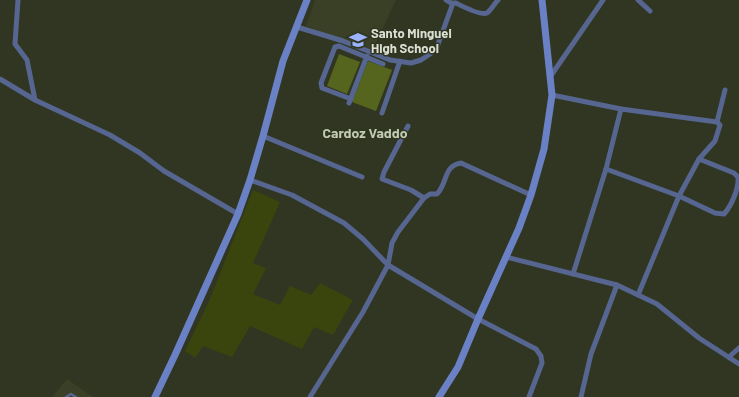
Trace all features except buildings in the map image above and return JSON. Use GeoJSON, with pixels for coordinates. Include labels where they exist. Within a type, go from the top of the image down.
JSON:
{"type":"FeatureCollection","features":[{"type":"Feature","properties":{"kind":"street"},"geometry":{"type":"LineString","coordinates":[[18,0],[15,44],[27,60],[35,100]]}},
{"type":"Feature","properties":{"kind":"street"},"geometry":{"type":"LineString","coordinates":[[156,397],[238,214],[264,136],[283,61],[307,0]]}},
{"type":"Feature","properties":{"kind":"street"},"geometry":{"type":"LineString","coordinates":[[446,0],[452,4],[456,3],[479,14],[484,14],[490,10],[498,0]]}},
{"type":"Feature","properties":{"kind":"street"},"geometry":{"type":"LineString","coordinates":[[439,397],[458,367],[519,228],[531,195],[544,149],[552,95],[542,0]]}},
{"type":"Feature","properties":{"kind":"street"},"geometry":{"type":"LineString","coordinates":[[550,77],[603,0]]}},
{"type":"Feature","properties":{"kind":"street"},"geometry":{"type":"LineString","coordinates":[[638,0],[650,11]]}},
{"type":"Feature","properties":{"kind":"street"},"geometry":{"type":"LineString","coordinates":[[297,27],[343,41],[390,60],[411,63],[421,60],[437,47],[452,4]]}},
{"type":"Feature","properties":{"kind":"street"},"geometry":{"type":"LineString","coordinates":[[369,51],[366,58],[350,101],[322,88],[321,83],[335,47],[339,46],[366,58],[382,64]]}},
{"type":"Feature","properties":{"kind":"street"},"geometry":{"type":"LineString","coordinates":[[382,113],[400,62]]}},
{"type":"Feature","properties":{"kind":"street"},"geometry":{"type":"LineString","coordinates":[[0,79],[35,100],[110,134],[164,170],[238,214]]}},
{"type":"Feature","properties":{"kind":"street"},"geometry":{"type":"LineString","coordinates":[[638,295],[679,196],[699,159],[715,140],[720,125],[717,122],[725,90]]}},
{"type":"Feature","properties":{"kind":"street"},"geometry":{"type":"LineString","coordinates":[[552,95],[621,109],[717,122]]}},
{"type":"Feature","properties":{"kind":"street"},"geometry":{"type":"LineString","coordinates":[[574,274],[606,169],[621,109]]}},
{"type":"Feature","properties":{"kind":"street"},"geometry":{"type":"LineString","coordinates":[[408,126],[384,172],[382,179],[411,190],[424,198]]}},
{"type":"Feature","properties":{"kind":"street"},"geometry":{"type":"LineString","coordinates":[[264,136],[362,177]]}},
{"type":"Feature","properties":{"kind":"street"},"geometry":{"type":"LineString","coordinates":[[606,169],[679,196],[715,213],[724,214],[728,210],[738,186],[738,176],[699,159]]}},
{"type":"Feature","properties":{"kind":"street"},"geometry":{"type":"LineString","coordinates":[[310,397],[363,312],[388,265],[392,243],[398,232],[424,198],[430,194],[437,194],[441,190],[450,167],[461,163],[531,195]]}},
{"type":"Feature","properties":{"kind":"street"},"geometry":{"type":"LineString","coordinates":[[250,180],[292,195],[344,223],[363,239],[388,265],[478,319],[536,349],[541,356],[542,363],[529,397]]}},
{"type":"Feature","properties":{"kind":"street"},"geometry":{"type":"LineString","coordinates":[[506,257],[617,285],[658,304],[699,338],[739,364]]}},
{"type":"Feature","properties":{"kind":"street"},"geometry":{"type":"LineString","coordinates":[[581,397],[591,354],[617,285]]}},
{"type":"Feature","properties":{"kind":"street"},"geometry":{"type":"LineString","coordinates":[[728,357],[739,348]]}},
{"type":"Feature","properties":{"kind":"lane"},"geometry":{"type":"LineString","coordinates":[[66,397],[71,394],[76,397]]}},
{"type":"Feature","properties":{"kind":"shaded area","name":"Santo Minguel High School"},"geometry":{"type":"Polygon","coordinates":[[[315,0],[396,0],[371,53],[306,26],[315,0]]]}},
{"type":"Feature","properties":{"kind":"shaded area"},"geometry":{"type":"Polygon","coordinates":[[[67,379],[93,397],[52,397],[67,379]]]}},
{"type":"Feature","properties":{"kind":"green space"},"geometry":{"type":"Polygon","coordinates":[[[253,190],[280,202],[253,263],[266,268],[253,294],[280,305],[290,286],[311,295],[320,283],[353,300],[333,335],[314,327],[302,349],[250,326],[232,357],[203,346],[195,358],[185,351],[210,299],[253,190]]]}},
{"type":"Feature","properties":{"kind":"place","name":"Santo Minguel High School"},"geometry":{"type":"Point","coordinates":[358,40]}},
{"type":"Feature","properties":{"kind":"district","name":"Cardoz Vaddo"},"geometry":{"type":"Point","coordinates":[365,133]}}]}
